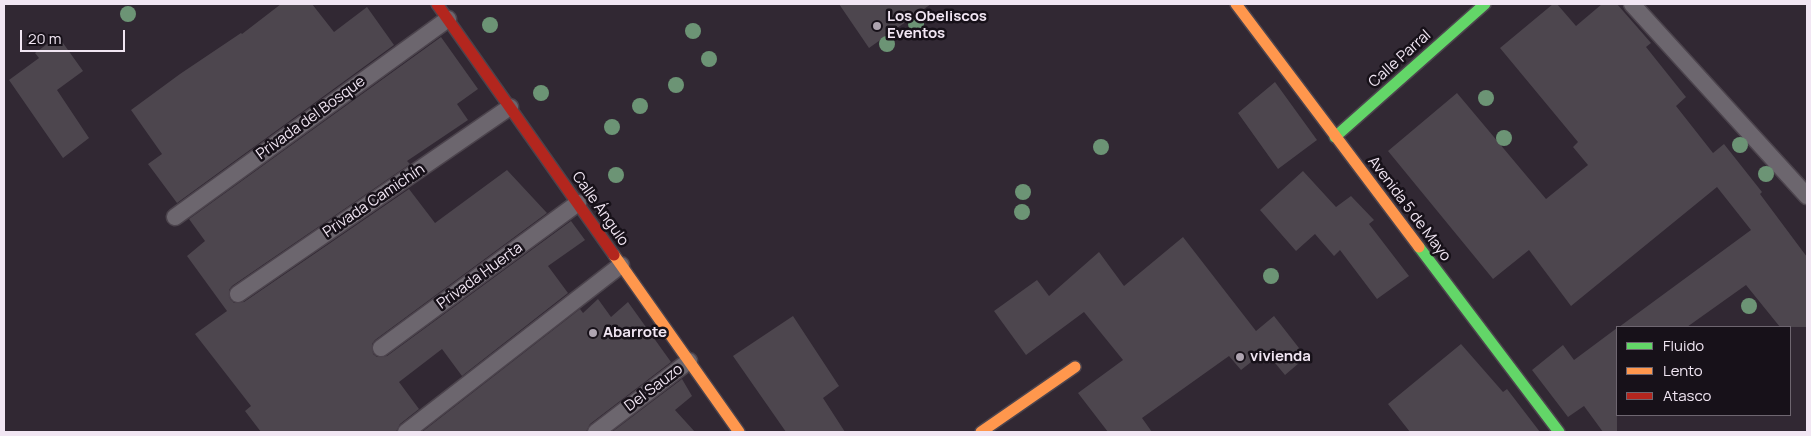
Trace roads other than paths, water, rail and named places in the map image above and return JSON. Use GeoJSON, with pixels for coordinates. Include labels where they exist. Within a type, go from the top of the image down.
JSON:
{"type":"FeatureCollection","features":[{"type":"Feature","properties":{"kind":"street","name":"Calle Ángulo"},"geometry":{"type":"LineString","coordinates":[[437,4],[739,432]]}},
{"type":"Feature","properties":{"kind":"street","name":"Avenida 5 de Mayo"},"geometry":{"type":"LineString","coordinates":[[1236,4],[1559,432]]}},
{"type":"Feature","properties":{"kind":"street","name":"Calle Parral"},"geometry":{"type":"LineString","coordinates":[[1335,137],[1485,4]]}},
{"type":"Feature","properties":{"kind":"street"},"geometry":{"type":"LineString","coordinates":[[981,432],[1075,367]]}},
{"type":"Feature","properties":{"kind":"lane"},"geometry":{"type":"LineString","coordinates":[[1632,4],[1807,196]]}},
{"type":"Feature","properties":{"kind":"lane","name":"Privada del Bosque"},"geometry":{"type":"LineString","coordinates":[[175,217],[448,19]]}},
{"type":"Feature","properties":{"kind":"lane","name":"Privada Camichín"},"geometry":{"type":"LineString","coordinates":[[238,294],[510,107]]}},
{"type":"Feature","properties":{"kind":"lane","name":"Privada Huerta"},"geometry":{"type":"LineString","coordinates":[[381,348],[578,204]]}},
{"type":"Feature","properties":{"kind":"lane"},"geometry":{"type":"LineString","coordinates":[[406,432],[622,265]]}},
{"type":"Feature","properties":{"kind":"lane","name":"Del Sauzo"},"geometry":{"type":"LineString","coordinates":[[596,432],[689,362]]}},
{"type":"Feature","properties":{"kind":"place","name":"Los Obeliscos Eventos"},"geometry":{"type":"Point","coordinates":[877,26]}},
{"type":"Feature","properties":{"kind":"place","name":"Abarrote"},"geometry":{"type":"Point","coordinates":[593,333]}},
{"type":"Feature","properties":{"kind":"place","name":"vivienda"},"geometry":{"type":"Point","coordinates":[1240,357]}}]}
